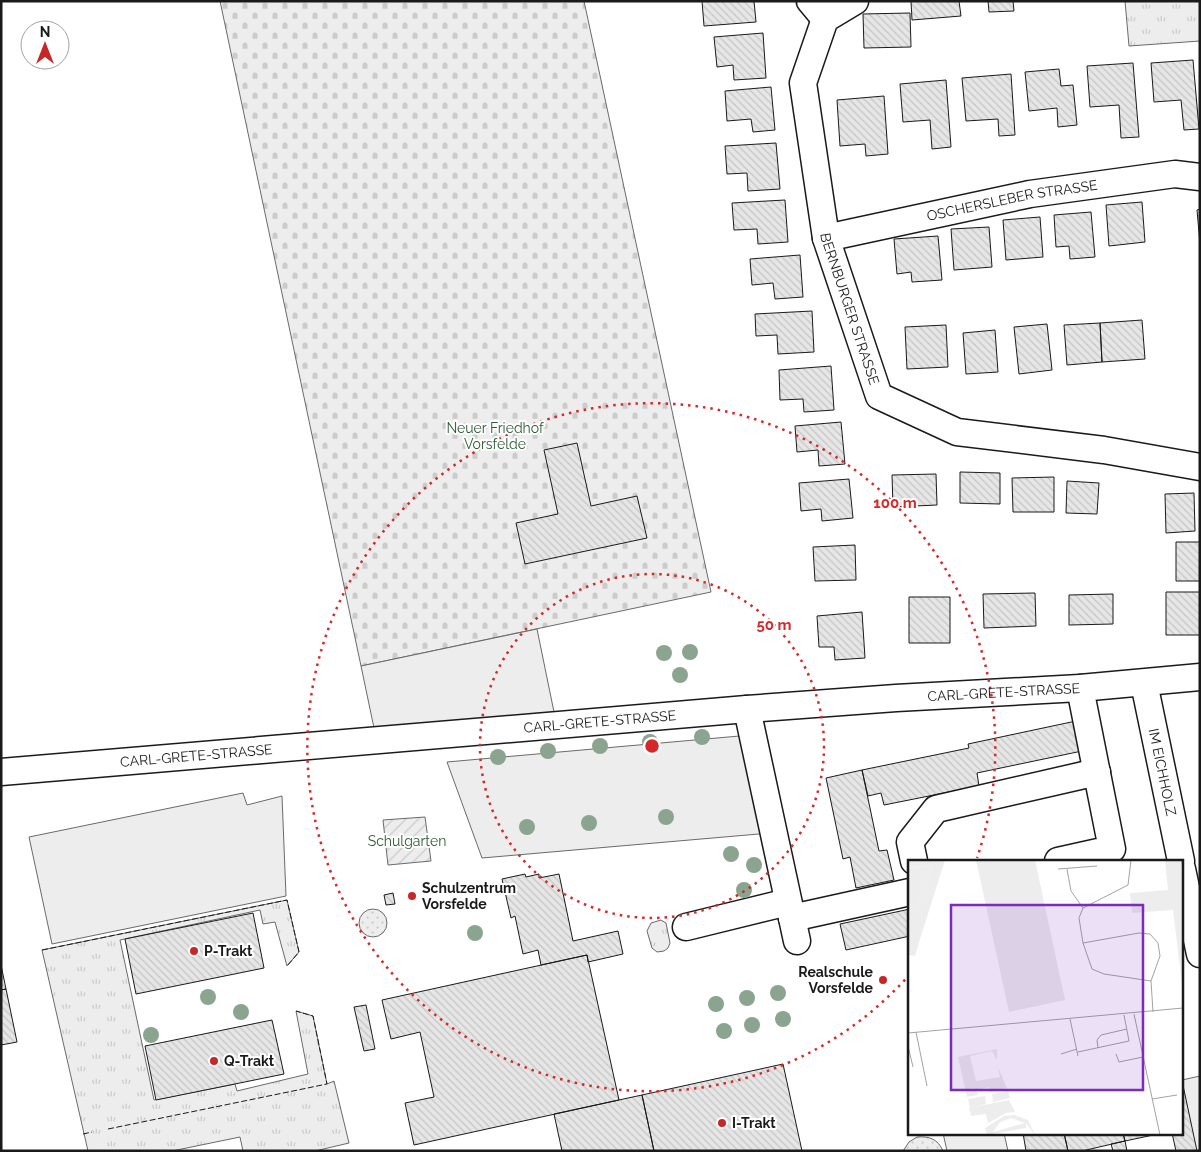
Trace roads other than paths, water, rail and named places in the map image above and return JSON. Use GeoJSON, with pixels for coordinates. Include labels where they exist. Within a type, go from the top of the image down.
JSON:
{"type":"FeatureCollection","features":[{"type":"Feature","properties":{"kind":"street","name":"BERNBURGER STRASSE"},"geometry":{"type":"LineString","coordinates":[[855,1],[818,10],[803,83],[826,238],[880,396],[957,432],[1104,450],[1200,467]]}},
{"type":"Feature","properties":{"kind":"street","name":"OSCHERSLEBER STRASSE"},"geometry":{"type":"LineString","coordinates":[[826,238],[1030,194],[1175,174],[1200,177]]}},
{"type":"Feature","properties":{"kind":"street","name":"CARL-GRETE-STRASSE"},"geometry":{"type":"LineString","coordinates":[[1,772],[747,709],[896,698],[1080,688],[1200,677]]}},
{"type":"Feature","properties":{"kind":"street","name":"IM EICHHOLZ"},"geometry":{"type":"LineString","coordinates":[[1144,683],[1181,860]]}},
{"type":"Feature","properties":{"kind":"street"},"geometry":{"type":"LineString","coordinates":[[1062,860],[1112,849],[1080,688]]}},
{"type":"Feature","properties":{"kind":"street"},"geometry":{"type":"LineString","coordinates":[[747,709],[792,920]]}},
{"type":"Feature","properties":{"kind":"street"},"geometry":{"type":"LineString","coordinates":[[914,860],[910,842],[936,809],[1097,772]]}},
{"type":"Feature","properties":{"kind":"street"},"geometry":{"type":"LineString","coordinates":[[1184,882],[1194,952]]}},
{"type":"Feature","properties":{"kind":"street"},"geometry":{"type":"LineString","coordinates":[[686,927],[792,920],[908,892]]}},
{"type":"Feature","properties":{"kind":"place","name":"Schulzentrum Vorsfelde"},"geometry":{"type":"Point","coordinates":[412,896]}},
{"type":"Feature","properties":{"kind":"place","name":"P-Trakt"},"geometry":{"type":"Point","coordinates":[194,951]}},
{"type":"Feature","properties":{"kind":"place","name":"Realschule Vorsfelde"},"geometry":{"type":"Point","coordinates":[883,980]}},
{"type":"Feature","properties":{"kind":"place","name":"Q-Trakt"},"geometry":{"type":"Point","coordinates":[214,1061]}},
{"type":"Feature","properties":{"kind":"place","name":"I-Trakt"},"geometry":{"type":"Point","coordinates":[722,1123]}},
{"type":"Feature","properties":{"kind":"park label","name":"Neuer Friedhof Vorsfelde"},"geometry":{"type":"Point","coordinates":[495,436]}},
{"type":"Feature","properties":{"kind":"park label","name":"Schulgarten"},"geometry":{"type":"Point","coordinates":[407,841]}}]}
